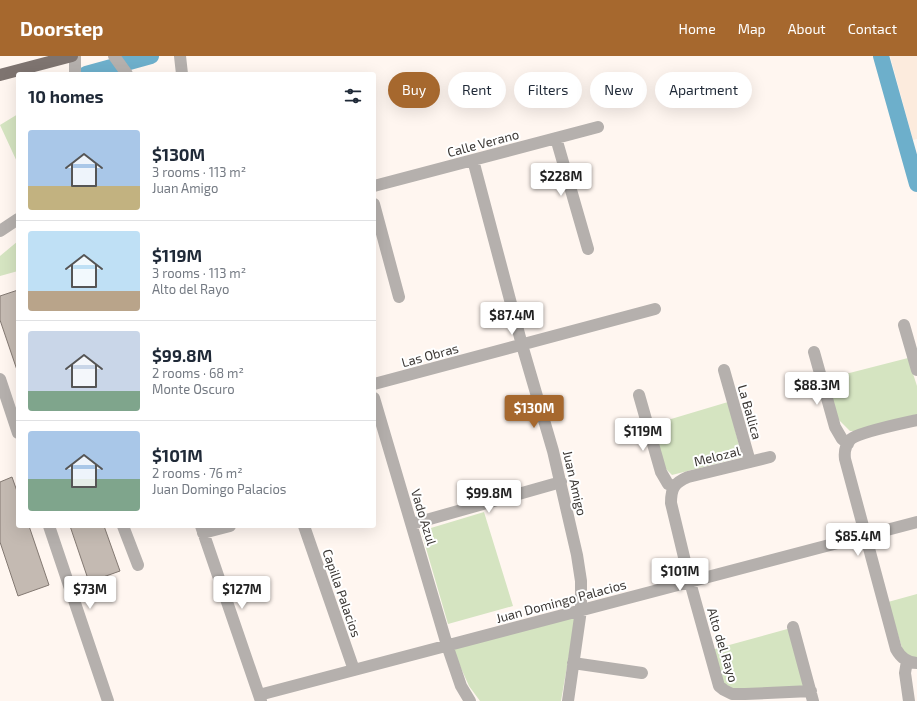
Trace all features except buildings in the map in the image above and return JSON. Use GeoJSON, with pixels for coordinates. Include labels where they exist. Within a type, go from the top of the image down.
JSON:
{"type":"FeatureCollection","features":[{"type":"Feature","properties":{"kind":"main road"},"geometry":{"type":"LineString","coordinates":[[25,56],[37,70]]}},
{"type":"Feature","properties":{"kind":"main road"},"geometry":{"type":"LineString","coordinates":[[22,72],[37,70],[72,56]]}},
{"type":"Feature","properties":{"kind":"main road"},"geometry":{"type":"LineString","coordinates":[[0,75],[16,73]]}},
{"type":"Feature","properties":{"kind":"street"},"geometry":{"type":"LineString","coordinates":[[75,56],[75,72]]}},
{"type":"Feature","properties":{"kind":"street"},"geometry":{"type":"LineString","coordinates":[[180,56],[182,72]]}},
{"type":"Feature","properties":{"kind":"street","name":"Calle Verano"},"geometry":{"type":"LineString","coordinates":[[376,185],[598,126]]}},
{"type":"Feature","properties":{"kind":"street"},"geometry":{"type":"LineString","coordinates":[[556,138],[588,249]]}},
{"type":"Feature","properties":{"kind":"street","name":"Juan Amigo"},"geometry":{"type":"LineString","coordinates":[[472,160],[522,345],[553,451],[577,555],[581,581],[581,610],[568,701]]}},
{"type":"Feature","properties":{"kind":"street"},"geometry":{"type":"LineString","coordinates":[[376,211],[399,297]]}},
{"type":"Feature","properties":{"kind":"street"},"geometry":{"type":"LineString","coordinates":[[0,231],[16,220]]}},
{"type":"Feature","properties":{"kind":"street","name":"Las Obras"},"geometry":{"type":"LineString","coordinates":[[376,383],[655,310]]}},
{"type":"Feature","properties":{"kind":"street"},"geometry":{"type":"LineString","coordinates":[[904,325],[917,370]]}},
{"type":"Feature","properties":{"kind":"street"},"geometry":{"type":"LineString","coordinates":[[814,352],[835,427],[842,439],[848,444]]}},
{"type":"Feature","properties":{"kind":"street","name":"La Ballica"},"geometry":{"type":"LineString","coordinates":[[724,370],[750,462]]}},
{"type":"Feature","properties":{"kind":"street"},"geometry":{"type":"LineString","coordinates":[[0,379],[16,427]]}},
{"type":"Feature","properties":{"kind":"street"},"geometry":{"type":"LineString","coordinates":[[639,395],[661,472],[668,484],[674,486]]}},
{"type":"Feature","properties":{"kind":"street","name":"Vado Azul"},"geometry":{"type":"LineString","coordinates":[[376,405],[447,645],[461,686],[470,701]]}},
{"type":"Feature","properties":{"kind":"street"},"geometry":{"type":"LineString","coordinates":[[909,701],[905,673],[912,662],[900,655],[896,649],[865,536],[844,451],[852,438],[861,434],[917,420]]}},
{"type":"Feature","properties":{"kind":"street","name":"Melozal"},"geometry":{"type":"LineString","coordinates":[[674,486],[688,477],[770,457]]}},
{"type":"Feature","properties":{"kind":"street"},"geometry":{"type":"LineString","coordinates":[[412,524],[561,482]]}},
{"type":"Feature","properties":{"kind":"street","name":"Alto del Rayo"},"geometry":{"type":"LineString","coordinates":[[674,486],[671,494],[671,503],[690,582],[722,695]]}},
{"type":"Feature","properties":{"kind":"street","name":"Juan Domingo Palacios"},"geometry":{"type":"LineString","coordinates":[[260,698],[354,670],[447,645],[917,522]]}},
{"type":"Feature","properties":{"kind":"street"},"geometry":{"type":"LineString","coordinates":[[50,528],[108,701]]}},
{"type":"Feature","properties":{"kind":"street"},"geometry":{"type":"LineString","coordinates":[[124,528],[138,565]]}},
{"type":"Feature","properties":{"kind":"street"},"geometry":{"type":"LineString","coordinates":[[216,528],[202,530],[260,698]]}},
{"type":"Feature","properties":{"kind":"street","name":"Capilla Palacios"},"geometry":{"type":"LineString","coordinates":[[305,528],[354,670]]}},
{"type":"Feature","properties":{"kind":"street"},"geometry":{"type":"LineString","coordinates":[[722,695],[745,694],[812,696],[793,628]]}},
{"type":"Feature","properties":{"kind":"street"},"geometry":{"type":"LineString","coordinates":[[573,663],[642,673]]}},
{"type":"Feature","properties":{"kind":"shaded area"},"geometry":{"type":"Polygon","coordinates":[[[890,56],[917,56],[917,139],[913,140],[890,56]]]}},
{"type":"Feature","properties":{"kind":"green space"},"geometry":{"type":"Polygon","coordinates":[[[16,115],[16,160],[0,125],[16,115]]]}},
{"type":"Feature","properties":{"kind":"green space"},"geometry":{"type":"Polygon","coordinates":[[[16,243],[16,272],[0,276],[0,256],[16,243]]]}},
{"type":"Feature","properties":{"kind":"green space"},"geometry":{"type":"Polygon","coordinates":[[[908,358],[917,386],[917,415],[860,431],[850,431],[836,417],[826,379],[908,358]]]}},
{"type":"Feature","properties":{"kind":"green space"},"geometry":{"type":"Polygon","coordinates":[[[728,402],[742,457],[672,475],[664,467],[651,425],[728,402]]]}},
{"type":"Feature","properties":{"kind":"green space"},"geometry":{"type":"Polygon","coordinates":[[[484,512],[513,606],[448,624],[421,531],[484,512]]]}},
{"type":"Feature","properties":{"kind":"green space"},"geometry":{"type":"Polygon","coordinates":[[[917,594],[917,660],[915,660],[903,651],[888,602],[917,594]]]}},
{"type":"Feature","properties":{"kind":"green space"},"geometry":{"type":"Polygon","coordinates":[[[576,615],[561,701],[480,701],[469,686],[452,648],[576,615]]]}},
{"type":"Feature","properties":{"kind":"green space"},"geometry":{"type":"Polygon","coordinates":[[[791,628],[807,688],[732,691],[721,683],[711,650],[791,628]]]}},
{"type":"Feature","properties":{"kind":"waterway"},"geometry":{"type":"LineString","coordinates":[[93,72],[151,56]]}},
{"type":"Feature","properties":{"kind":"waterway"},"geometry":{"type":"LineString","coordinates":[[881,56],[917,184]]}}]}
